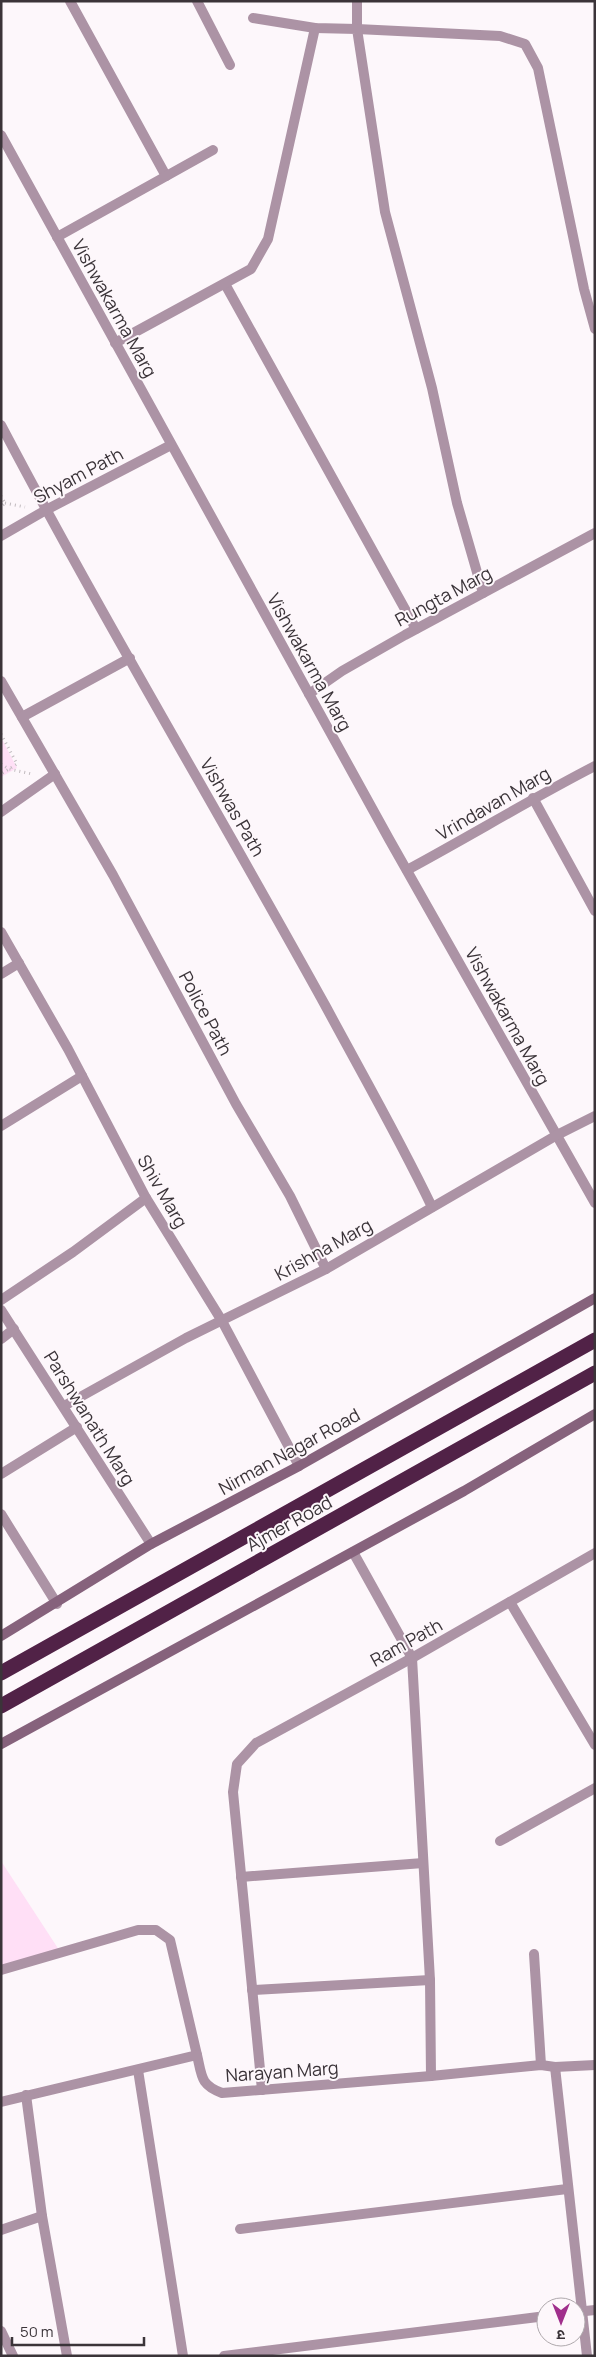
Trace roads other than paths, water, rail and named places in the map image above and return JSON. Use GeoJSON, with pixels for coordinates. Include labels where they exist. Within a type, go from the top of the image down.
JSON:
{"type":"FeatureCollection","features":[{"type":"Feature","properties":{"kind":"highway","name":"Ajmer Road"},"geometry":{"type":"LineString","coordinates":[[1,1673],[595,1340]]}},
{"type":"Feature","properties":{"kind":"highway","name":"Ajmer Road"},"geometry":{"type":"LineString","coordinates":[[1,1706],[595,1373]]}},
{"type":"Feature","properties":{"kind":"street"},"geometry":{"type":"LineString","coordinates":[[70,1],[166,176]]}},
{"type":"Feature","properties":{"kind":"street"},"geometry":{"type":"LineString","coordinates":[[197,1],[230,65]]}},
{"type":"Feature","properties":{"kind":"street"},"geometry":{"type":"LineString","coordinates":[[357,1],[357,29],[385,212],[432,388],[457,503],[483,593]]}},
{"type":"Feature","properties":{"kind":"street"},"geometry":{"type":"LineString","coordinates":[[253,18],[315,28],[500,36],[525,44],[538,68],[584,290],[595,329]]}},
{"type":"Feature","properties":{"kind":"street"},"geometry":{"type":"LineString","coordinates":[[115,343],[250,270],[268,239],[315,28]]}},
{"type":"Feature","properties":{"kind":"street","name":"Vishwakarma Marg"},"geometry":{"type":"LineString","coordinates":[[1,135],[309,694],[595,1203]]}},
{"type":"Feature","properties":{"kind":"street"},"geometry":{"type":"LineString","coordinates":[[57,236],[213,150]]}},
{"type":"Feature","properties":{"kind":"street"},"geometry":{"type":"LineString","coordinates":[[226,284],[416,629]]}},
{"type":"Feature","properties":{"kind":"street","name":"Vishwas Path"},"geometry":{"type":"LineString","coordinates":[[1,425],[46,510],[264,894],[404,1149],[432,1207]]}},
{"type":"Feature","properties":{"kind":"street","name":"Shyam Path"},"geometry":{"type":"LineString","coordinates":[[1,536],[46,510],[171,445]]}},
{"type":"Feature","properties":{"kind":"street","name":"Rungta Marg"},"geometry":{"type":"LineString","coordinates":[[309,694],[342,671],[416,629],[595,533]]}},
{"type":"Feature","properties":{"kind":"street"},"geometry":{"type":"LineString","coordinates":[[22,717],[130,658]]}},
{"type":"Feature","properties":{"kind":"street","name":"Police Path"},"geometry":{"type":"LineString","coordinates":[[1,681],[113,875],[236,1104],[290,1196],[326,1269]]}},
{"type":"Feature","properties":{"kind":"street","name":"Vrindavan Marg"},"geometry":{"type":"LineString","coordinates":[[407,870],[533,798],[595,766]]}},
{"type":"Feature","properties":{"kind":"street"},"geometry":{"type":"LineString","coordinates":[[1,812],[54,774]]}},
{"type":"Feature","properties":{"kind":"street"},"geometry":{"type":"LineString","coordinates":[[533,798],[595,911]]}},
{"type":"Feature","properties":{"kind":"street","name":"Shiv Marg"},"geometry":{"type":"LineString","coordinates":[[1,932],[82,1076],[146,1198],[222,1321],[299,1466]]}},
{"type":"Feature","properties":{"kind":"street"},"geometry":{"type":"LineString","coordinates":[[1,974],[19,963]]}},
{"type":"Feature","properties":{"kind":"street"},"geometry":{"type":"LineString","coordinates":[[1,1126],[82,1076]]}},
{"type":"Feature","properties":{"kind":"street","name":"Krishna Marg"},"geometry":{"type":"LineString","coordinates":[[64,1406],[222,1321],[326,1269],[557,1135],[595,1116]]}},
{"type":"Feature","properties":{"kind":"street"},"geometry":{"type":"LineString","coordinates":[[1,1300],[73,1252],[146,1198]]}},
{"type":"Feature","properties":{"kind":"street","name":"Nirman Nagar Road"},"geometry":{"type":"LineString","coordinates":[[1,1636],[57,1604],[151,1544],[299,1466],[595,1298]]}},
{"type":"Feature","properties":{"kind":"street","name":"Parshwanath Marg"},"geometry":{"type":"LineString","coordinates":[[1,1310],[151,1544]]}},
{"type":"Feature","properties":{"kind":"street"},"geometry":{"type":"LineString","coordinates":[[1,1339],[14,1330]]}},
{"type":"Feature","properties":{"kind":"street"},"geometry":{"type":"LineString","coordinates":[[1,1744],[464,1491],[595,1414]]}},
{"type":"Feature","properties":{"kind":"street"},"geometry":{"type":"LineString","coordinates":[[1,1474],[77,1426]]}},
{"type":"Feature","properties":{"kind":"street"},"geometry":{"type":"LineString","coordinates":[[1,1514],[57,1604]]}},
{"type":"Feature","properties":{"kind":"street"},"geometry":{"type":"LineString","coordinates":[[353,1552],[412,1658],[430,1980],[431,2076]]}},
{"type":"Feature","properties":{"kind":"street","name":"Ram Path"},"geometry":{"type":"LineString","coordinates":[[241,1876],[233,1792],[237,1764],[256,1743],[412,1658],[595,1553]]}},
{"type":"Feature","properties":{"kind":"street"},"geometry":{"type":"LineString","coordinates":[[510,1602],[595,1745]]}},
{"type":"Feature","properties":{"kind":"street"},"geometry":{"type":"LineString","coordinates":[[500,1841],[595,1788]]}},
{"type":"Feature","properties":{"kind":"street"},"geometry":{"type":"LineString","coordinates":[[262,2090],[241,1876],[423,1863]]}},
{"type":"Feature","properties":{"kind":"street","name":"Narayan Marg"},"geometry":{"type":"LineString","coordinates":[[1,1970],[138,1930],[156,1930],[170,1940],[198,2055],[202,2080],[210,2089],[222,2093],[431,2076],[541,2064],[555,2066],[595,2065]]}},
{"type":"Feature","properties":{"kind":"street"},"geometry":{"type":"LineString","coordinates":[[534,1954],[541,2064]]}},
{"type":"Feature","properties":{"kind":"street"},"geometry":{"type":"LineString","coordinates":[[252,1990],[430,1980]]}},
{"type":"Feature","properties":{"kind":"street"},"geometry":{"type":"LineString","coordinates":[[1,2102],[198,2055]]}},
{"type":"Feature","properties":{"kind":"street"},"geometry":{"type":"LineString","coordinates":[[555,2066],[578,2297]]}},
{"type":"Feature","properties":{"kind":"street"},"geometry":{"type":"LineString","coordinates":[[138,2070],[183,2356]]}},
{"type":"Feature","properties":{"kind":"street"},"geometry":{"type":"LineString","coordinates":[[26,2095],[42,2216],[67,2356]]}},
{"type":"Feature","properties":{"kind":"street"},"geometry":{"type":"LineString","coordinates":[[240,2229],[567,2189]]}},
{"type":"Feature","properties":{"kind":"street"},"geometry":{"type":"LineString","coordinates":[[1,2230],[42,2216]]}},
{"type":"Feature","properties":{"kind":"street"},"geometry":{"type":"LineString","coordinates":[[224,2356],[536,2317]]}},
{"type":"Feature","properties":{"kind":"street"},"geometry":{"type":"LineString","coordinates":[[1,2331],[13,2356]]}}]}
